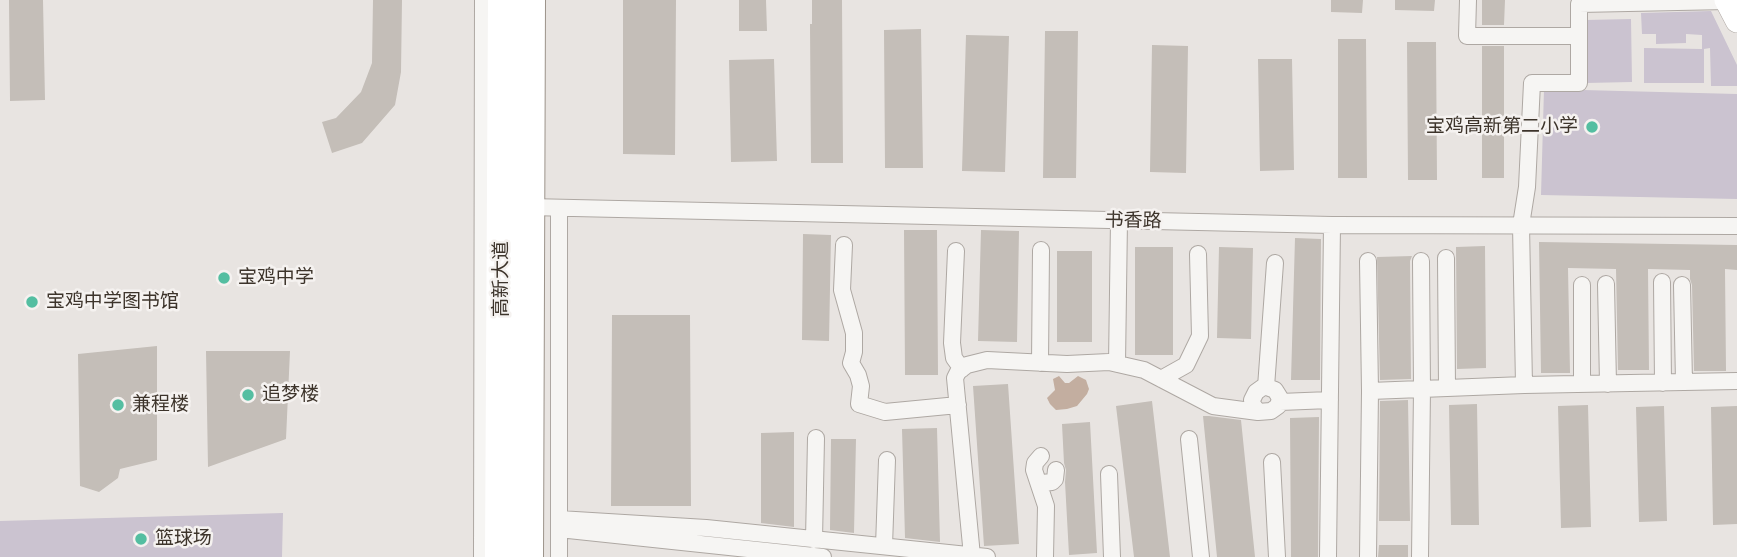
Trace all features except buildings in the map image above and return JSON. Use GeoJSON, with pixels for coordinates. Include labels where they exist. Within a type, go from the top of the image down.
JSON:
{"type":"FeatureCollection","features":[{"type":"Feature","properties":{"kind":"highway","name":"高新大道"},"geometry":{"type":"LineString","coordinates":[[499,557],[503,0]]}},
{"type":"Feature","properties":{"kind":"highway","name":"高新大道"},"geometry":{"type":"LineString","coordinates":[[528,557],[530,0]]}},
{"type":"Feature","properties":{"kind":"street"},"geometry":{"type":"LineString","coordinates":[[482,557],[483,0]]}},
{"type":"Feature","properties":{"kind":"street"},"geometry":{"type":"LineString","coordinates":[[1468,0],[1467,36],[1579,36]]}},
{"type":"Feature","properties":{"kind":"street"},"geometry":{"type":"LineString","coordinates":[[1524,385],[1521,225],[1527,187],[1532,83],[1579,83],[1579,4],[1593,2],[1730,8]]}},
{"type":"Feature","properties":{"kind":"street","name":"书香路"},"geometry":{"type":"LineString","coordinates":[[529,207],[1332,225],[1737,226]]}},
{"type":"Feature","properties":{"kind":"street"},"geometry":{"type":"LineString","coordinates":[[559,209],[559,557]]}},
{"type":"Feature","properties":{"kind":"street"},"geometry":{"type":"LineString","coordinates":[[1116,364],[1119,220]]}},
{"type":"Feature","properties":{"kind":"street"},"geometry":{"type":"LineString","coordinates":[[1328,557],[1332,225]]}},
{"type":"Feature","properties":{"kind":"street"},"geometry":{"type":"LineString","coordinates":[[844,245],[842,290],[854,333],[855,352],[851,363],[861,386],[859,404],[885,412],[958,405]]}},
{"type":"Feature","properties":{"kind":"street"},"geometry":{"type":"LineString","coordinates":[[1040,363],[1041,250]]}},
{"type":"Feature","properties":{"kind":"street"},"geometry":{"type":"LineString","coordinates":[[956,251],[953,342],[954,358],[962,369]]}},
{"type":"Feature","properties":{"kind":"street"},"geometry":{"type":"LineString","coordinates":[[1161,379],[1186,365],[1200,336],[1198,254]]}},
{"type":"Feature","properties":{"kind":"street"},"geometry":{"type":"LineString","coordinates":[[1446,258],[1447,388]]}},
{"type":"Feature","properties":{"kind":"street"},"geometry":{"type":"LineString","coordinates":[[1368,261],[1368,557]]}},
{"type":"Feature","properties":{"kind":"street"},"geometry":{"type":"LineString","coordinates":[[1420,557],[1421,261]]}},
{"type":"Feature","properties":{"kind":"street"},"geometry":{"type":"LineString","coordinates":[[1266,387],[1275,263]]}},
{"type":"Feature","properties":{"kind":"street"},"geometry":{"type":"LineString","coordinates":[[1662,282],[1664,383]]}},
{"type":"Feature","properties":{"kind":"street"},"geometry":{"type":"LineString","coordinates":[[1606,284],[1608,384]]}},
{"type":"Feature","properties":{"kind":"street"},"geometry":{"type":"LineString","coordinates":[[1582,285],[1582,384]]}},
{"type":"Feature","properties":{"kind":"street"},"geometry":{"type":"LineString","coordinates":[[1682,285],[1684,382]]}},
{"type":"Feature","properties":{"kind":"street"},"geometry":{"type":"LineString","coordinates":[[559,524],[706,528],[980,556],[955,378],[967,365],[987,360],[1040,363],[1109,362],[1144,370],[1213,406],[1258,412],[1271,411],[1278,406],[1280,398],[1275,390],[1266,387],[1259,389],[1253,396],[1253,405],[1258,412]]}},
{"type":"Feature","properties":{"kind":"street"},"geometry":{"type":"LineString","coordinates":[[1370,391],[1524,385],[1737,382]]}},
{"type":"Feature","properties":{"kind":"street"},"geometry":{"type":"LineString","coordinates":[[1280,402],[1330,400]]}},
{"type":"Feature","properties":{"kind":"street"},"geometry":{"type":"LineString","coordinates":[[814,540],[816,438]]}},
{"type":"Feature","properties":{"kind":"street"},"geometry":{"type":"LineString","coordinates":[[1189,439],[1201,557]]}},
{"type":"Feature","properties":{"kind":"street"},"geometry":{"type":"LineString","coordinates":[[1041,456],[1035,463],[1034,470],[1046,506],[1045,557]]}},
{"type":"Feature","properties":{"kind":"street"},"geometry":{"type":"LineString","coordinates":[[884,546],[887,460]]}},
{"type":"Feature","properties":{"kind":"street"},"geometry":{"type":"LineString","coordinates":[[1272,462],[1277,557]]}},
{"type":"Feature","properties":{"kind":"street"},"geometry":{"type":"LineString","coordinates":[[1038,481],[1052,482],[1056,470]]}},
{"type":"Feature","properties":{"kind":"street"},"geometry":{"type":"LineString","coordinates":[[1110,474],[1112,557]]}},
{"type":"Feature","properties":{"kind":"street"},"geometry":{"type":"LineString","coordinates":[[559,524],[824,557]]}},
{"type":"Feature","properties":{"kind":"shaded area"},"geometry":{"type":"Polygon","coordinates":[[[1711,11],[1737,65],[1737,86],[1711,86],[1710,48],[1704,49],[1704,83],[1644,83],[1644,48],[1702,49],[1702,35],[1686,34],[1686,43],[1656,44],[1656,34],[1642,34],[1641,13],[1711,11]]]}},
{"type":"Feature","properties":{"kind":"shaded area"},"geometry":{"type":"Polygon","coordinates":[[[1631,19],[1632,82],[1586,83],[1585,20],[1631,19]]]}},
{"type":"Feature","properties":{"kind":"shaded area"},"geometry":{"type":"Polygon","coordinates":[[[1544,89],[1737,94],[1737,199],[1541,195],[1544,89]]]}},
{"type":"Feature","properties":{"kind":"shaded area"},"geometry":{"type":"Polygon","coordinates":[[[1059,376],[1065,383],[1078,376],[1086,380],[1089,389],[1077,406],[1056,410],[1050,404],[1047,398],[1055,390],[1053,379],[1059,376]]]}},
{"type":"Feature","properties":{"kind":"shaded area","name":"篮球场"},"geometry":{"type":"Polygon","coordinates":[[[283,513],[282,557],[0,557],[0,521],[283,513]]]}},
{"type":"Feature","properties":{"kind":"place","name":"宝鸡高新第二小学"},"geometry":{"type":"Point","coordinates":[1592,127]}},
{"type":"Feature","properties":{"kind":"place","name":"宝鸡中学"},"geometry":{"type":"Point","coordinates":[224,278]}},
{"type":"Feature","properties":{"kind":"place","name":"宝鸡中学图书馆"},"geometry":{"type":"Point","coordinates":[32,302]}},
{"type":"Feature","properties":{"kind":"place","name":"追梦楼"},"geometry":{"type":"Point","coordinates":[248,395]}},
{"type":"Feature","properties":{"kind":"place","name":"兼程楼"},"geometry":{"type":"Point","coordinates":[118,405]}},
{"type":"Feature","properties":{"kind":"place","name":"篮球场"},"geometry":{"type":"Point","coordinates":[141,539]}}]}
